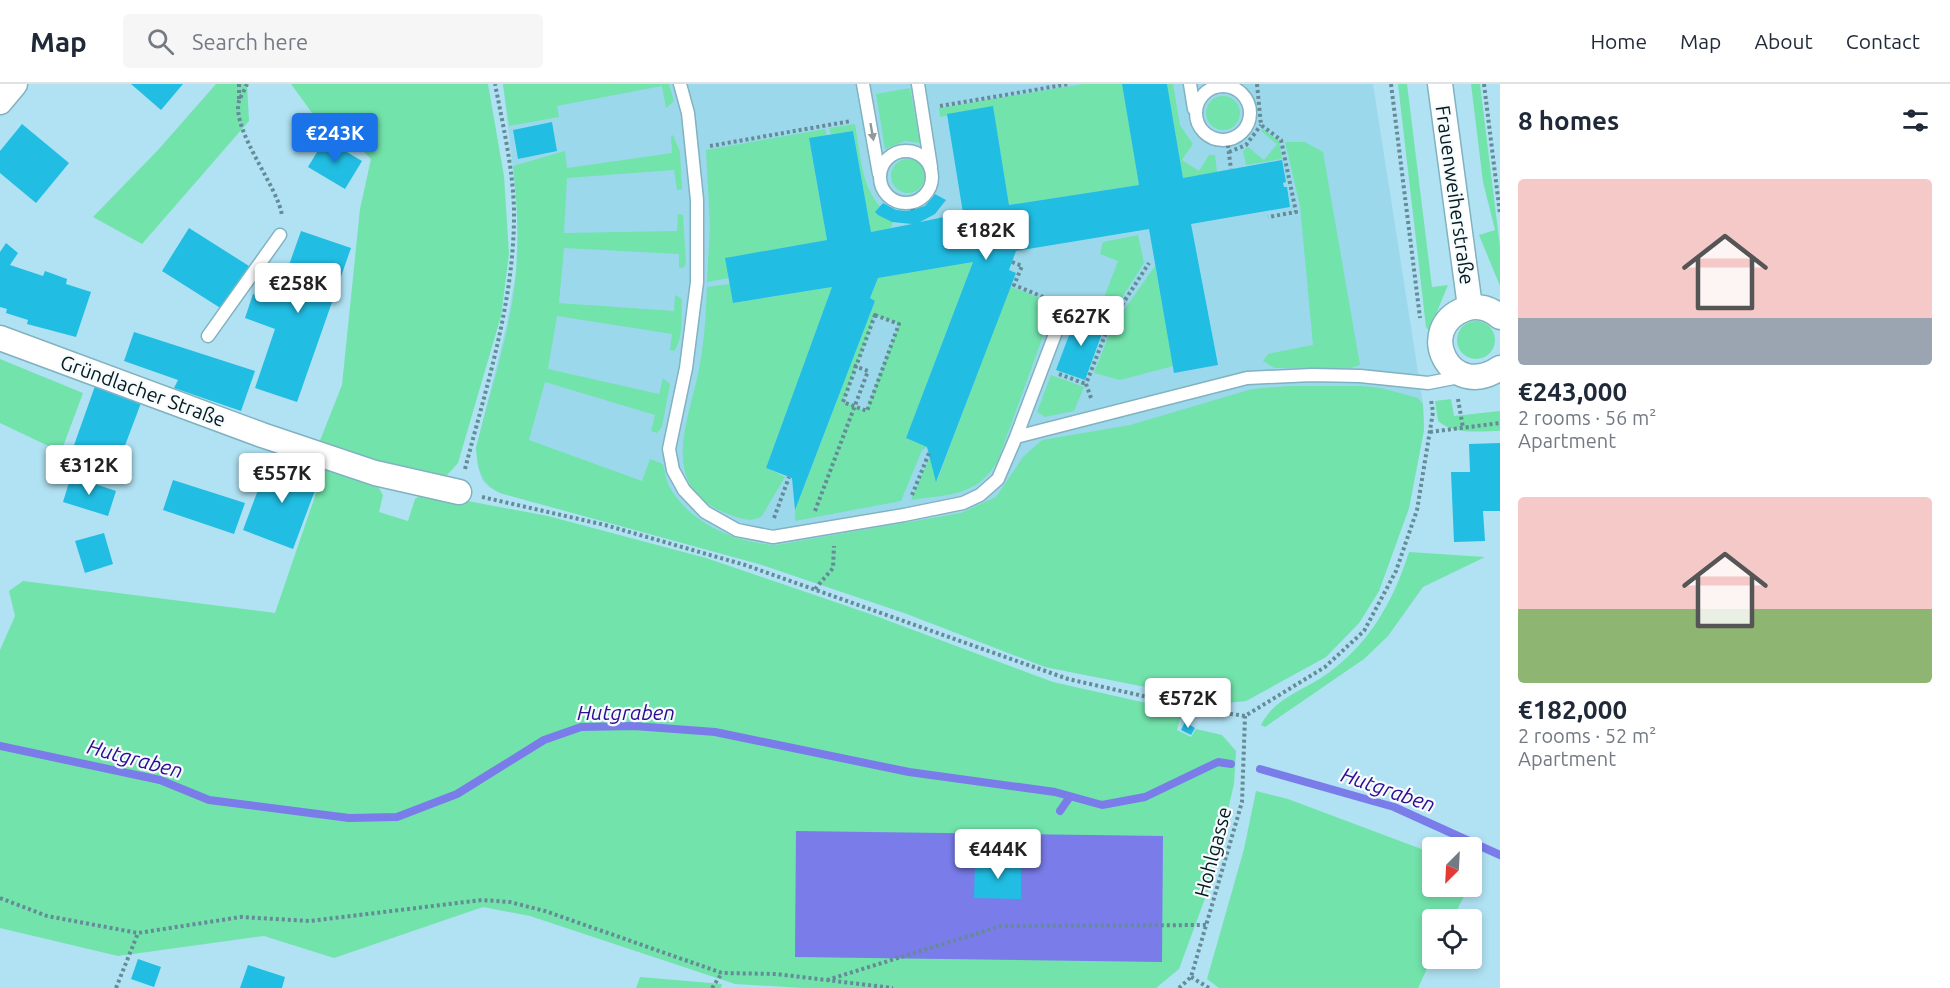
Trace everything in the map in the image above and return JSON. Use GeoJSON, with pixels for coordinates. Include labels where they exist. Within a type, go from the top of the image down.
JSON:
{"type":"FeatureCollection","features":[{"type":"Feature","properties":{"kind":"street"},"geometry":{"type":"LineString","coordinates":[[0,102],[15,84]]}},
{"type":"Feature","properties":{"kind":"street","name":"Frauenweiherstraße"},"geometry":{"type":"LineString","coordinates":[[1440,84],[1470,307]]}},
{"type":"Feature","properties":{"kind":"street","name":"Frauenweiherstraße"},"geometry":{"type":"LineString","coordinates":[[1456,376],[1445,359],[1440,341],[1448,320],[1457,312],[1470,307],[1483,307],[1500,317]]}},
{"type":"Feature","properties":{"kind":"street","name":"Gründlacher Straße"},"geometry":{"type":"LineString","coordinates":[[0,338],[262,435],[375,472],[459,492]]}},
{"type":"Feature","properties":{"kind":"street"},"geometry":{"type":"LineString","coordinates":[[1456,376],[1480,378],[1500,368]]}},
{"type":"Feature","properties":{"kind":"lane"},"geometry":{"type":"LineString","coordinates":[[680,84],[688,113],[697,200],[697,282],[686,368],[669,449],[673,470],[684,490],[705,512],[737,530],[768,536],[835,527],[963,503],[990,488],[998,479],[1016,437],[1065,308]]}},
{"type":"Feature","properties":{"kind":"lane"},"geometry":{"type":"LineString","coordinates":[[863,84],[880,180],[886,195],[894,201],[912,207],[927,194],[933,178],[918,84]]}},
{"type":"Feature","properties":{"kind":"lane"},"geometry":{"type":"LineString","coordinates":[[1190,84],[1199,127],[1217,139],[1227,139],[1242,132],[1248,125],[1250,103],[1246,84]]}},
{"type":"Feature","properties":{"kind":"lane"},"geometry":{"type":"LineString","coordinates":[[1195,116],[1200,97],[1214,87],[1224,86],[1235,89],[1243,94],[1250,103]]}},
{"type":"Feature","properties":{"kind":"lane"},"geometry":{"type":"LineString","coordinates":[[880,180],[885,162],[898,152],[913,151],[920,154],[932,169]]}},
{"type":"Feature","properties":{"kind":"lane"},"geometry":{"type":"LineString","coordinates":[[208,336],[280,235]]}},
{"type":"Feature","properties":{"kind":"lane"},"geometry":{"type":"LineString","coordinates":[[1016,437],[1247,378],[1311,375],[1360,376],[1428,383],[1456,376]]}},
{"type":"Feature","properties":{"kind":"path"},"geometry":{"type":"LineString","coordinates":[[239,84],[239,102],[249,144],[282,210],[280,235]]}},
{"type":"Feature","properties":{"kind":"path"},"geometry":{"type":"LineString","coordinates":[[239,102],[248,84]]}},
{"type":"Feature","properties":{"kind":"path"},"geometry":{"type":"LineString","coordinates":[[495,84],[514,209],[511,273],[503,326],[459,492],[605,525],[745,565],[1058,676],[1204,710],[1245,716],[1325,667],[1344,653],[1364,631],[1396,572],[1417,510],[1433,412],[1428,383]]}},
{"type":"Feature","properties":{"kind":"path"},"geometry":{"type":"LineString","coordinates":[[922,109],[1069,84]]}},
{"type":"Feature","properties":{"kind":"path"},"geometry":{"type":"LineString","coordinates":[[1229,152],[1246,145],[1261,125],[1257,84]]}},
{"type":"Feature","properties":{"kind":"path"},"geometry":{"type":"LineString","coordinates":[[1391,84],[1421,324]]}},
{"type":"Feature","properties":{"kind":"path"},"geometry":{"type":"LineString","coordinates":[[1484,84],[1500,214]]}},
{"type":"Feature","properties":{"kind":"path"},"geometry":{"type":"LineString","coordinates":[[691,150],[869,118]]}},
{"type":"Feature","properties":{"kind":"path"},"geometry":{"type":"LineString","coordinates":[[1261,125],[1281,140],[1296,212],[1268,217]]}},
{"type":"Feature","properties":{"kind":"path"},"geometry":{"type":"LineString","coordinates":[[1227,139],[1231,169]]}},
{"type":"Feature","properties":{"kind":"path"},"geometry":{"type":"LineString","coordinates":[[1012,262],[1022,266],[1014,285],[1065,308]]}},
{"type":"Feature","properties":{"kind":"path"},"geometry":{"type":"LineString","coordinates":[[1042,368],[1086,384],[1109,325],[1149,263]]}},
{"type":"Feature","properties":{"kind":"path"},"geometry":{"type":"LineString","coordinates":[[875,315],[899,324],[867,411],[854,406],[843,402],[854,366],[875,315]]}},
{"type":"Feature","properties":{"kind":"path"},"geometry":{"type":"LineString","coordinates":[[808,531],[867,371],[854,366]]}},
{"type":"Feature","properties":{"kind":"path"},"geometry":{"type":"LineString","coordinates":[[1456,376],[1463,428]]}},
{"type":"Feature","properties":{"kind":"path"},"geometry":{"type":"LineString","coordinates":[[1430,432],[1500,423]]}},
{"type":"Feature","properties":{"kind":"path"},"geometry":{"type":"LineString","coordinates":[[904,515],[929,453]]}},
{"type":"Feature","properties":{"kind":"path"},"geometry":{"type":"LineString","coordinates":[[768,536],[789,477]]}},
{"type":"Feature","properties":{"kind":"path"},"geometry":{"type":"LineString","coordinates":[[815,589],[833,568],[835,527]]}},
{"type":"Feature","properties":{"kind":"path","name":"Hohlgasse"},"geometry":{"type":"LineString","coordinates":[[1179,988],[1191,977],[1242,802],[1245,716]]}},
{"type":"Feature","properties":{"kind":"path"},"geometry":{"type":"LineString","coordinates":[[0,898],[47,916],[138,933],[242,917],[310,921],[482,900],[545,911],[722,973],[776,974],[893,988]]}},
{"type":"Feature","properties":{"kind":"path"},"geometry":{"type":"LineString","coordinates":[[823,981],[1001,927],[1208,924]]}},
{"type":"Feature","properties":{"kind":"path"},"geometry":{"type":"LineString","coordinates":[[116,988],[138,933]]}},
{"type":"Feature","properties":{"kind":"path"},"geometry":{"type":"LineString","coordinates":[[712,988],[722,973]]}},
{"type":"Feature","properties":{"kind":"path"},"geometry":{"type":"LineString","coordinates":[[1191,977],[1209,988]]}},
{"type":"Feature","properties":{"kind":"shaded area"},"geometry":{"type":"Polygon","coordinates":[[[503,84],[1373,84],[1423,404],[1424,430],[1409,508],[1379,591],[1359,623],[1326,657],[1246,701],[1226,703],[1045,667],[907,614],[759,564],[500,493],[489,487],[482,480],[476,448],[506,327],[516,273],[518,213],[503,84]]]}},
{"type":"Feature","properties":{"kind":"shaded area"},"geometry":{"type":"Polygon","coordinates":[[[796,831],[1163,836],[1162,962],[795,957],[796,831]]]}},
{"type":"Feature","properties":{"kind":"green space"},"geometry":{"type":"Polygon","coordinates":[[[216,84],[247,84],[249,121],[142,244],[93,217],[158,150],[216,84]]]}},
{"type":"Feature","properties":{"kind":"green space"},"geometry":{"type":"Polygon","coordinates":[[[291,84],[488,84],[504,176],[509,254],[501,316],[458,463],[447,475],[433,479],[317,448],[342,385],[360,209],[371,159],[364,152],[323,128],[291,84]]]}},
{"type":"Feature","properties":{"kind":"green space"},"geometry":{"type":"Polygon","coordinates":[[[503,84],[669,84],[674,101],[666,108],[662,86],[557,106],[559,117],[509,126],[503,84]]]}},
{"type":"Feature","properties":{"kind":"green space"},"geometry":{"type":"Polygon","coordinates":[[[1083,84],[1122,84],[1139,185],[1009,205],[993,107],[940,117],[939,108],[1083,84]]]}},
{"type":"Feature","properties":{"kind":"green space"},"geometry":{"type":"Polygon","coordinates":[[[1167,84],[1173,84],[1180,125],[1193,144],[1182,160],[1199,171],[1209,155],[1215,155],[1217,172],[1183,178],[1167,84]]]}},
{"type":"Feature","properties":{"kind":"green space"},"geometry":{"type":"Polygon","coordinates":[[[1398,84],[1407,84],[1432,287],[1448,285],[1429,331],[1426,327],[1398,84]]]}},
{"type":"Feature","properties":{"kind":"green space"},"geometry":{"type":"Polygon","coordinates":[[[1471,84],[1480,84],[1500,247],[1500,286],[1479,235],[1495,230],[1483,182],[1471,84]]]}},
{"type":"Feature","properties":{"kind":"green space"},"geometry":{"type":"Polygon","coordinates":[[[910,88],[920,143],[905,141],[885,149],[876,94],[910,88]]]}},
{"type":"Feature","properties":{"kind":"green space"},"geometry":{"type":"Polygon","coordinates":[[[1223,96],[1235,101],[1240,113],[1235,125],[1223,130],[1211,125],[1206,113],[1211,101],[1223,96]]]}},
{"type":"Feature","properties":{"kind":"green space"},"geometry":{"type":"Polygon","coordinates":[[[855,124],[864,176],[875,199],[894,219],[891,228],[871,232],[853,131],[831,135],[829,128],[855,124]]]}},
{"type":"Feature","properties":{"kind":"green space"},"geometry":{"type":"Polygon","coordinates":[[[825,129],[827,136],[809,139],[827,240],[726,258],[729,278],[707,282],[710,225],[706,150],[825,129]]]}},
{"type":"Feature","properties":{"kind":"green space"},"geometry":{"type":"Polygon","coordinates":[[[1263,129],[1279,141],[1282,159],[1246,165],[1243,151],[1248,147],[1264,160],[1277,144],[1261,131],[1263,129]]]}},
{"type":"Feature","properties":{"kind":"green space"},"geometry":{"type":"Polygon","coordinates":[[[673,135],[680,152],[682,189],[677,190],[674,170],[567,178],[564,233],[677,231],[678,214],[683,215],[686,264],[683,268],[679,268],[679,254],[564,248],[559,303],[674,311],[675,295],[682,299],[681,333],[677,346],[674,351],[670,350],[672,334],[557,316],[548,369],[659,394],[663,378],[670,384],[662,427],[657,433],[651,431],[655,415],[545,382],[529,440],[642,481],[650,459],[663,464],[668,484],[678,499],[701,520],[715,529],[745,540],[776,545],[961,513],[996,497],[1023,457],[1042,440],[1130,425],[1252,389],[1288,386],[1381,388],[1418,398],[1423,404],[1424,430],[1409,508],[1379,591],[1359,623],[1326,657],[1246,701],[1226,703],[1045,667],[907,614],[759,564],[500,493],[493,489],[481,475],[476,448],[505,339],[513,294],[517,232],[513,166],[565,151],[567,168],[672,153],[671,136],[673,135]]]}},
{"type":"Feature","properties":{"kind":"green space"},"geometry":{"type":"Polygon","coordinates":[[[1285,142],[1305,142],[1323,152],[1360,365],[1351,368],[1274,368],[1263,361],[1268,354],[1313,345],[1300,206],[1285,142]]]}},
{"type":"Feature","properties":{"kind":"green space"},"geometry":{"type":"Polygon","coordinates":[[[908,159],[920,164],[925,176],[920,188],[908,193],[896,188],[891,176],[896,164],[908,159]]]}},
{"type":"Feature","properties":{"kind":"green space"},"geometry":{"type":"Polygon","coordinates":[[[1138,235],[1144,263],[1108,320],[1097,316],[1118,261],[1100,254],[1103,242],[1138,235]]]}},
{"type":"Feature","properties":{"kind":"green space"},"geometry":{"type":"Polygon","coordinates":[[[973,262],[906,438],[927,447],[922,450],[901,501],[795,521],[795,510],[875,301],[870,298],[878,278],[973,262]],[[875,315],[843,401],[866,411],[899,324],[875,315]]]}},
{"type":"Feature","properties":{"kind":"green space"},"geometry":{"type":"Polygon","coordinates":[[[1155,266],[1173,366],[1120,380],[1094,373],[1112,327],[1155,266]]]}},
{"type":"Feature","properties":{"kind":"green space"},"geometry":{"type":"Polygon","coordinates":[[[730,284],[734,303],[832,287],[766,468],[785,477],[762,516],[753,519],[743,519],[728,514],[703,500],[691,486],[684,469],[685,432],[702,353],[707,287],[730,284]]]}},
{"type":"Feature","properties":{"kind":"green space"},"geometry":{"type":"Polygon","coordinates":[[[1010,287],[1036,296],[1045,304],[1050,317],[998,460],[981,481],[961,492],[911,500],[930,457],[937,481],[1010,287]]]}},
{"type":"Feature","properties":{"kind":"green space"},"geometry":{"type":"Polygon","coordinates":[[[1476,321],[1490,326],[1495,340],[1490,354],[1476,359],[1462,354],[1457,340],[1462,326],[1476,321]]]}},
{"type":"Feature","properties":{"kind":"green space"},"geometry":{"type":"Polygon","coordinates":[[[0,359],[83,393],[61,452],[0,423],[0,359]]]}},
{"type":"Feature","properties":{"kind":"green space"},"geometry":{"type":"Polygon","coordinates":[[[1051,375],[1084,387],[1074,411],[1045,417],[1037,412],[1051,375]]]}},
{"type":"Feature","properties":{"kind":"green space"},"geometry":{"type":"Polygon","coordinates":[[[1451,399],[1454,416],[1500,411],[1500,431],[1468,431],[1444,425],[1438,421],[1435,401],[1451,399]]]}},
{"type":"Feature","properties":{"kind":"green space"},"geometry":{"type":"Polygon","coordinates":[[[325,467],[376,483],[383,495],[379,512],[408,521],[415,499],[425,493],[548,516],[706,558],[873,615],[1053,682],[1182,711],[1177,730],[1191,737],[1196,729],[1222,735],[1236,751],[1234,784],[1210,885],[1179,969],[1156,988],[803,988],[735,984],[530,916],[483,907],[334,958],[264,936],[118,956],[0,928],[0,650],[15,616],[9,591],[23,581],[275,613],[325,467]]]}},
{"type":"Feature","properties":{"kind":"green space"},"geometry":{"type":"Polygon","coordinates":[[[1409,552],[1485,557],[1423,587],[1388,636],[1364,659],[1265,727],[1261,725],[1266,716],[1279,703],[1337,666],[1365,638],[1395,589],[1409,552]]]}},
{"type":"Feature","properties":{"kind":"green space"},"geometry":{"type":"Polygon","coordinates":[[[1256,791],[1288,799],[1422,849],[1422,897],[1464,897],[1457,909],[1422,909],[1422,969],[1427,969],[1418,988],[1219,988],[1207,979],[1244,849],[1256,791]]]}},
{"type":"Feature","properties":{"kind":"green space"},"geometry":{"type":"Polygon","coordinates":[[[640,977],[722,984],[721,988],[636,988],[640,977]]]}},
{"type":"Feature","properties":{"kind":"building"},"geometry":{"type":"Polygon","coordinates":[[[131,84],[183,84],[161,110],[131,84]]]}},
{"type":"Feature","properties":{"kind":"building"},"geometry":{"type":"Polygon","coordinates":[[[1122,84],[1167,84],[1183,178],[1282,160],[1286,182],[1283,183],[1284,187],[1287,187],[1290,207],[1191,224],[1218,365],[1174,373],[1149,229],[1016,251],[1009,270],[1016,273],[936,482],[927,447],[906,438],[973,262],[878,278],[870,298],[875,301],[795,510],[792,478],[766,468],[832,287],[733,303],[725,258],[827,240],[809,138],[853,131],[871,232],[912,224],[892,222],[878,215],[875,212],[883,203],[896,210],[907,211],[925,206],[935,194],[946,200],[935,214],[920,222],[963,213],[947,114],[993,106],[1009,205],[1139,185],[1122,84]]]}},
{"type":"Feature","properties":{"kind":"building"},"geometry":{"type":"Polygon","coordinates":[[[552,122],[557,151],[518,159],[513,130],[552,122]]]}},
{"type":"Feature","properties":{"kind":"building"},"geometry":{"type":"Polygon","coordinates":[[[22,124],[69,163],[36,203],[0,173],[0,151],[22,124]]]}},
{"type":"Feature","properties":{"kind":"building"},"geometry":{"type":"Polygon","coordinates":[[[325,139],[362,161],[345,189],[308,167],[325,139]]]}},
{"type":"Feature","properties":{"kind":"building"},"geometry":{"type":"Polygon","coordinates":[[[189,228],[249,266],[222,309],[162,271],[189,228]]]}},
{"type":"Feature","properties":{"kind":"building"},"geometry":{"type":"Polygon","coordinates":[[[301,231],[351,248],[297,402],[255,388],[275,329],[245,318],[253,294],[276,302],[301,231]]]}},
{"type":"Feature","properties":{"kind":"building"},"geometry":{"type":"Polygon","coordinates":[[[6,243],[18,253],[10,265],[43,276],[45,271],[67,279],[66,284],[91,292],[76,337],[27,324],[28,320],[6,313],[7,309],[0,307],[0,252],[6,243]]]}},
{"type":"Feature","properties":{"kind":"building"},"geometry":{"type":"Polygon","coordinates":[[[1077,314],[1105,325],[1085,380],[1056,370],[1077,314]]]}},
{"type":"Feature","properties":{"kind":"building"},"geometry":{"type":"Polygon","coordinates":[[[134,332],[255,371],[241,411],[174,388],[178,380],[124,361],[134,332]]]}},
{"type":"Feature","properties":{"kind":"building"},"geometry":{"type":"Polygon","coordinates":[[[95,386],[141,403],[118,464],[73,448],[95,386]]]}},
{"type":"Feature","properties":{"kind":"building"},"geometry":{"type":"Polygon","coordinates":[[[1500,443],[1500,511],[1483,511],[1485,541],[1454,542],[1451,472],[1470,472],[1469,444],[1500,443]]]}},
{"type":"Feature","properties":{"kind":"building"},"geometry":{"type":"Polygon","coordinates":[[[270,458],[320,477],[293,549],[243,530],[270,458]]]}},
{"type":"Feature","properties":{"kind":"building"},"geometry":{"type":"Polygon","coordinates":[[[71,476],[116,491],[108,516],[63,502],[71,476]]]}},
{"type":"Feature","properties":{"kind":"building"},"geometry":{"type":"Polygon","coordinates":[[[173,480],[245,503],[234,534],[163,510],[173,480]]]}},
{"type":"Feature","properties":{"kind":"building"},"geometry":{"type":"Polygon","coordinates":[[[104,533],[113,564],[85,573],[75,541],[104,533]]]}},
{"type":"Feature","properties":{"kind":"building"},"geometry":{"type":"Polygon","coordinates":[[[1185,722],[1195,728],[1191,735],[1181,730],[1185,722]]]}},
{"type":"Feature","properties":{"kind":"building"},"geometry":{"type":"Polygon","coordinates":[[[975,861],[1021,862],[1021,899],[974,898],[975,861]]]}},
{"type":"Feature","properties":{"kind":"building"},"geometry":{"type":"Polygon","coordinates":[[[138,959],[161,967],[154,987],[131,979],[138,959]]]}},
{"type":"Feature","properties":{"kind":"building"},"geometry":{"type":"Polygon","coordinates":[[[248,965],[285,977],[282,988],[240,988],[248,965]]]}},
{"type":"Feature","properties":{"kind":"waterway","name":"Hutgraben"},"geometry":{"type":"LineString","coordinates":[[0,746],[160,780],[209,800],[349,818],[397,817],[457,794],[544,740],[581,727],[634,726],[715,732],[909,772],[1055,792],[1102,805],[1145,797],[1218,762],[1231,764]]}},
{"type":"Feature","properties":{"kind":"waterway","name":"Hutgraben"},"geometry":{"type":"LineString","coordinates":[[1260,769],[1394,807],[1500,855]]}},
{"type":"Feature","properties":{"kind":"waterway"},"geometry":{"type":"LineString","coordinates":[[1060,811],[1069,798]]}}]}
